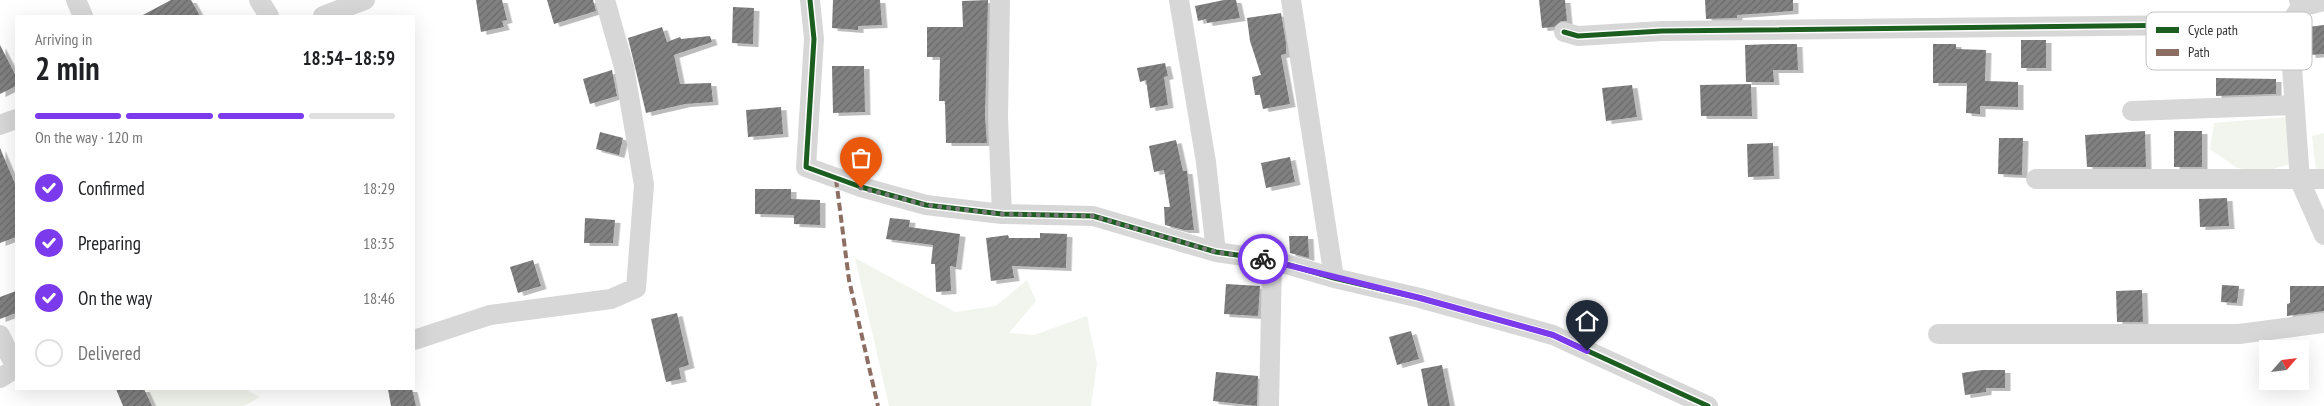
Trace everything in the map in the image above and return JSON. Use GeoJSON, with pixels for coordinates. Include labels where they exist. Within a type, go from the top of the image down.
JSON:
{"type":"FeatureCollection","features":[{"type":"Feature","properties":{"kind":"street"},"geometry":{"type":"LineString","coordinates":[[76,0],[83,15]]}},
{"type":"Feature","properties":{"kind":"street"},"geometry":{"type":"LineString","coordinates":[[259,0],[267,15]]}},
{"type":"Feature","properties":{"kind":"street"},"geometry":{"type":"LineString","coordinates":[[326,15],[365,0]]}},
{"type":"Feature","properties":{"kind":"street"},"geometry":{"type":"LineString","coordinates":[[415,340],[490,316],[611,299],[636,288],[644,185],[624,67],[605,0]]}},
{"type":"Feature","properties":{"kind":"street"},"geometry":{"type":"LineString","coordinates":[[810,0],[814,39],[806,166],[861,188],[926,205],[1002,214],[1093,216],[1216,252],[1272,260],[1334,278],[1420,298],[1553,335],[1708,406]]}},
{"type":"Feature","properties":{"kind":"street"},"geometry":{"type":"LineString","coordinates":[[1000,0],[998,117],[1002,214]]}},
{"type":"Feature","properties":{"kind":"street"},"geometry":{"type":"LineString","coordinates":[[1179,0],[1206,162],[1216,252]]}},
{"type":"Feature","properties":{"kind":"street"},"geometry":{"type":"LineString","coordinates":[[1291,0],[1334,278]]}},
{"type":"Feature","properties":{"kind":"street"},"geometry":{"type":"LineString","coordinates":[[2300,3],[2324,1]]}},
{"type":"Feature","properties":{"kind":"street"},"geometry":{"type":"LineString","coordinates":[[1564,32],[1578,36],[1662,31],[2146,26]]}},
{"type":"Feature","properties":{"kind":"street"},"geometry":{"type":"LineString","coordinates":[[2292,70],[2300,181],[2324,235]]}},
{"type":"Feature","properties":{"kind":"street"},"geometry":{"type":"LineString","coordinates":[[2132,111],[2294,105]]}},
{"type":"Feature","properties":{"kind":"street"},"geometry":{"type":"LineString","coordinates":[[0,125],[15,119]]}},
{"type":"Feature","properties":{"kind":"street"},"geometry":{"type":"LineString","coordinates":[[2036,179],[2300,181],[2324,179]]}},
{"type":"Feature","properties":{"kind":"street"},"geometry":{"type":"LineString","coordinates":[[1270,406],[1272,260]]}},
{"type":"Feature","properties":{"kind":"street"},"geometry":{"type":"LineString","coordinates":[[1938,334],[2239,334],[2324,323]]}},
{"type":"Feature","properties":{"kind":"street"},"geometry":{"type":"LineString","coordinates":[[0,335],[15,366]]}},
{"type":"Feature","properties":{"kind":"street"},"geometry":{"type":"LineString","coordinates":[[0,378],[15,369]]}},
{"type":"Feature","properties":{"kind":"shaded area"},"geometry":{"type":"Polygon","coordinates":[[[2287,117],[2290,164],[2263,172],[2237,168],[2210,149],[2214,123],[2287,117]]]}},
{"type":"Feature","properties":{"kind":"shaded area"},"geometry":{"type":"Polygon","coordinates":[[[2324,133],[2324,171],[2316,171],[2312,136],[2324,133]]]}},
{"type":"Feature","properties":{"kind":"shaded area"},"geometry":{"type":"Polygon","coordinates":[[[855,258],[955,312],[996,306],[1027,280],[1036,301],[1009,333],[1034,335],[1087,316],[1097,364],[1091,406],[889,406],[855,258]]]}},
{"type":"Feature","properties":{"kind":"shaded area"},"geometry":{"type":"Polygon","coordinates":[[[148,390],[248,390],[260,397],[244,406],[156,406],[148,390]]]}},
{"type":"Feature","properties":{"kind":"building"},"geometry":{"type":"Polygon","coordinates":[[[171,0],[191,0],[199,15],[143,15],[171,0]]]}},
{"type":"Feature","properties":{"kind":"building"},"geometry":{"type":"Polygon","coordinates":[[[476,0],[502,0],[507,20],[502,21],[504,27],[481,32],[476,0]]]}},
{"type":"Feature","properties":{"kind":"building"},"geometry":{"type":"Polygon","coordinates":[[[547,0],[593,0],[596,11],[554,24],[547,0]]]}},
{"type":"Feature","properties":{"kind":"building"},"geometry":{"type":"Polygon","coordinates":[[[833,0],[880,0],[882,25],[858,26],[858,30],[832,28],[833,0]]]}},
{"type":"Feature","properties":{"kind":"building"},"geometry":{"type":"Polygon","coordinates":[[[988,0],[985,117],[987,143],[946,143],[945,101],[939,101],[940,57],[927,57],[927,27],[963,27],[962,1],[988,0]]]}},
{"type":"Feature","properties":{"kind":"building"},"geometry":{"type":"Polygon","coordinates":[[[1224,0],[1236,0],[1240,18],[1207,23],[1206,19],[1198,21],[1195,6],[1224,0]]]}},
{"type":"Feature","properties":{"kind":"building"},"geometry":{"type":"Polygon","coordinates":[[[1539,0],[1565,0],[1567,21],[1561,21],[1554,27],[1542,28],[1539,0]]]}},
{"type":"Feature","properties":{"kind":"building"},"geometry":{"type":"Polygon","coordinates":[[[1705,0],[1793,0],[1793,11],[1737,15],[1737,18],[1706,19],[1705,0]]]}},
{"type":"Feature","properties":{"kind":"building"},"geometry":{"type":"Polygon","coordinates":[[[733,7],[754,8],[753,44],[732,43],[733,7]]]}},
{"type":"Feature","properties":{"kind":"building"},"geometry":{"type":"Polygon","coordinates":[[[1281,13],[1286,54],[1281,55],[1290,104],[1263,109],[1260,95],[1255,95],[1252,77],[1261,75],[1250,41],[1247,18],[1281,13]]]}},
{"type":"Feature","properties":{"kind":"building"},"geometry":{"type":"Polygon","coordinates":[[[2324,25],[2324,54],[2312,55],[2312,26],[2324,25]]]}},
{"type":"Feature","properties":{"kind":"building"},"geometry":{"type":"Polygon","coordinates":[[[662,27],[667,42],[680,37],[681,39],[710,36],[712,42],[674,55],[680,84],[711,83],[713,102],[685,104],[646,113],[628,38],[662,27]]]}},
{"type":"Feature","properties":{"kind":"building"},"geometry":{"type":"Polygon","coordinates":[[[2021,40],[2046,40],[2046,68],[2021,68],[2021,40]]]}},
{"type":"Feature","properties":{"kind":"building"},"geometry":{"type":"Polygon","coordinates":[[[1797,44],[1798,70],[1773,70],[1774,82],[1746,82],[1745,45],[1797,44]]]}},
{"type":"Feature","properties":{"kind":"building"},"geometry":{"type":"Polygon","coordinates":[[[1933,44],[1956,44],[1956,49],[1986,50],[1985,81],[2018,82],[2018,107],[1980,106],[1980,114],[1966,113],[1967,83],[1933,83],[1933,44]]]}},
{"type":"Feature","properties":{"kind":"building"},"geometry":{"type":"Polygon","coordinates":[[[0,45],[15,74],[15,86],[0,94],[0,45]]]}},
{"type":"Feature","properties":{"kind":"building"},"geometry":{"type":"Polygon","coordinates":[[[1165,63],[1168,76],[1164,77],[1168,105],[1150,108],[1146,80],[1140,82],[1137,68],[1165,63]]]}},
{"type":"Feature","properties":{"kind":"building"},"geometry":{"type":"Polygon","coordinates":[[[832,66],[864,66],[865,112],[833,113],[832,66]]]}},
{"type":"Feature","properties":{"kind":"building"},"geometry":{"type":"Polygon","coordinates":[[[612,70],[617,96],[590,104],[583,79],[612,70]]]}},
{"type":"Feature","properties":{"kind":"building"},"geometry":{"type":"Polygon","coordinates":[[[2216,78],[2276,79],[2276,94],[2216,96],[2216,78]]]}},
{"type":"Feature","properties":{"kind":"building"},"geometry":{"type":"Polygon","coordinates":[[[1751,84],[1752,116],[1701,116],[1700,85],[1751,84]]]}},
{"type":"Feature","properties":{"kind":"building"},"geometry":{"type":"Polygon","coordinates":[[[1632,85],[1637,117],[1606,121],[1602,88],[1632,85]]]}},
{"type":"Feature","properties":{"kind":"building"},"geometry":{"type":"Polygon","coordinates":[[[781,107],[783,134],[748,137],[746,110],[781,107]]]}},
{"type":"Feature","properties":{"kind":"building"},"geometry":{"type":"Polygon","coordinates":[[[2145,131],[2146,167],[2087,167],[2085,135],[2145,131]]]}},
{"type":"Feature","properties":{"kind":"building"},"geometry":{"type":"Polygon","coordinates":[[[2174,131],[2202,131],[2202,167],[2174,167],[2174,131]]]}},
{"type":"Feature","properties":{"kind":"building"},"geometry":{"type":"Polygon","coordinates":[[[600,132],[623,138],[619,155],[596,149],[600,132]]]}},
{"type":"Feature","properties":{"kind":"building"},"geometry":{"type":"Polygon","coordinates":[[[1999,138],[2023,138],[2022,175],[1998,174],[1999,138]]]}},
{"type":"Feature","properties":{"kind":"building"},"geometry":{"type":"Polygon","coordinates":[[[1176,140],[1183,171],[1187,171],[1194,230],[1184,230],[1165,225],[1164,207],[1170,207],[1164,170],[1154,172],[1149,146],[1176,140]]]}},
{"type":"Feature","properties":{"kind":"building"},"geometry":{"type":"Polygon","coordinates":[[[1773,143],[1774,176],[1748,177],[1747,144],[1773,143]]]}},
{"type":"Feature","properties":{"kind":"building"},"geometry":{"type":"Polygon","coordinates":[[[0,148],[15,184],[15,237],[0,243],[0,148]]]}},
{"type":"Feature","properties":{"kind":"building"},"geometry":{"type":"Polygon","coordinates":[[[1290,157],[1295,182],[1266,188],[1261,163],[1290,157]]]}},
{"type":"Feature","properties":{"kind":"building"},"geometry":{"type":"Polygon","coordinates":[[[755,189],[791,189],[791,199],[820,200],[820,225],[794,224],[794,215],[755,214],[755,189]]]}},
{"type":"Feature","properties":{"kind":"building"},"geometry":{"type":"Polygon","coordinates":[[[2227,198],[2229,226],[2200,227],[2199,199],[2227,198]]]}},
{"type":"Feature","properties":{"kind":"building"},"geometry":{"type":"Polygon","coordinates":[[[585,218],[615,220],[613,243],[584,243],[585,218]]]}},
{"type":"Feature","properties":{"kind":"building"},"geometry":{"type":"Polygon","coordinates":[[[890,218],[910,220],[909,227],[960,234],[956,267],[950,266],[951,291],[936,292],[935,264],[931,264],[933,245],[886,239],[890,218]]]}},
{"type":"Feature","properties":{"kind":"building"},"geometry":{"type":"Polygon","coordinates":[[[1040,233],[1067,234],[1066,268],[1012,266],[1014,278],[991,281],[986,238],[1008,235],[1009,238],[1040,238],[1040,233]]]}},
{"type":"Feature","properties":{"kind":"building"},"geometry":{"type":"Polygon","coordinates":[[[1289,236],[1308,236],[1309,258],[1290,253],[1289,236]]]}},
{"type":"Feature","properties":{"kind":"building"},"geometry":{"type":"Polygon","coordinates":[[[533,260],[541,286],[518,293],[510,267],[533,260]]]}},
{"type":"Feature","properties":{"kind":"building"},"geometry":{"type":"Polygon","coordinates":[[[1226,284],[1260,286],[1258,316],[1224,314],[1226,284]]]}},
{"type":"Feature","properties":{"kind":"building"},"geometry":{"type":"Polygon","coordinates":[[[2222,285],[2239,286],[2237,303],[2221,302],[2222,285]]]}},
{"type":"Feature","properties":{"kind":"building"},"geometry":{"type":"Polygon","coordinates":[[[2290,286],[2324,286],[2324,311],[2287,316],[2287,304],[2290,303],[2290,286]]]}},
{"type":"Feature","properties":{"kind":"building"},"geometry":{"type":"Polygon","coordinates":[[[2142,290],[2143,322],[2117,322],[2116,291],[2142,290]]]}},
{"type":"Feature","properties":{"kind":"building"},"geometry":{"type":"Polygon","coordinates":[[[15,291],[15,313],[0,319],[0,297],[15,291]]]}},
{"type":"Feature","properties":{"kind":"building"},"geometry":{"type":"Polygon","coordinates":[[[677,313],[689,365],[679,368],[681,379],[666,382],[651,319],[677,313]]]}},
{"type":"Feature","properties":{"kind":"building"},"geometry":{"type":"Polygon","coordinates":[[[1411,331],[1419,359],[1397,365],[1389,337],[1411,331]]]}},
{"type":"Feature","properties":{"kind":"building"},"geometry":{"type":"Polygon","coordinates":[[[1442,365],[1450,406],[1428,406],[1421,369],[1442,365]]]}},
{"type":"Feature","properties":{"kind":"building"},"geometry":{"type":"Polygon","coordinates":[[[1982,370],[2005,370],[2005,388],[1986,388],[1986,392],[1965,395],[1962,373],[1982,370]]]}},
{"type":"Feature","properties":{"kind":"building"},"geometry":{"type":"Polygon","coordinates":[[[1216,372],[1258,376],[1257,406],[1213,401],[1216,372]]]}},
{"type":"Feature","properties":{"kind":"building"},"geometry":{"type":"Polygon","coordinates":[[[116,390],[144,390],[152,406],[123,406],[116,390]]]}},
{"type":"Feature","properties":{"kind":"building"},"geometry":{"type":"Polygon","coordinates":[[[388,390],[412,390],[416,406],[391,406],[388,390]]]}},
{"type":"Feature","properties":{"kind":"marked path"},"geometry":{"type":"LineString","coordinates":[[836,179],[849,280],[878,406]]}},
{"type":"Feature","properties":{"kind":"cycle path"},"geometry":{"type":"LineString","coordinates":[[810,0],[814,39],[806,167],[861,187],[926,205],[1002,214],[1093,216],[1216,252],[1272,260],[1334,278],[1420,298],[1553,335],[1708,406]]}},
{"type":"Feature","properties":{"kind":"cycle path"},"geometry":{"type":"LineString","coordinates":[[1564,32],[1578,36],[1662,31],[2146,26]]}},
{"type":"Feature","properties":{"kind":"way so far"},"geometry":{"type":"LineString","coordinates":[[861,188],[926,205],[1002,214],[1093,216],[1216,252],[1263,259]]}},
{"type":"Feature","properties":{"kind":"route"},"geometry":{"type":"LineString","coordinates":[[1263,259],[1420,298],[1553,335],[1587,351]]}}]}
